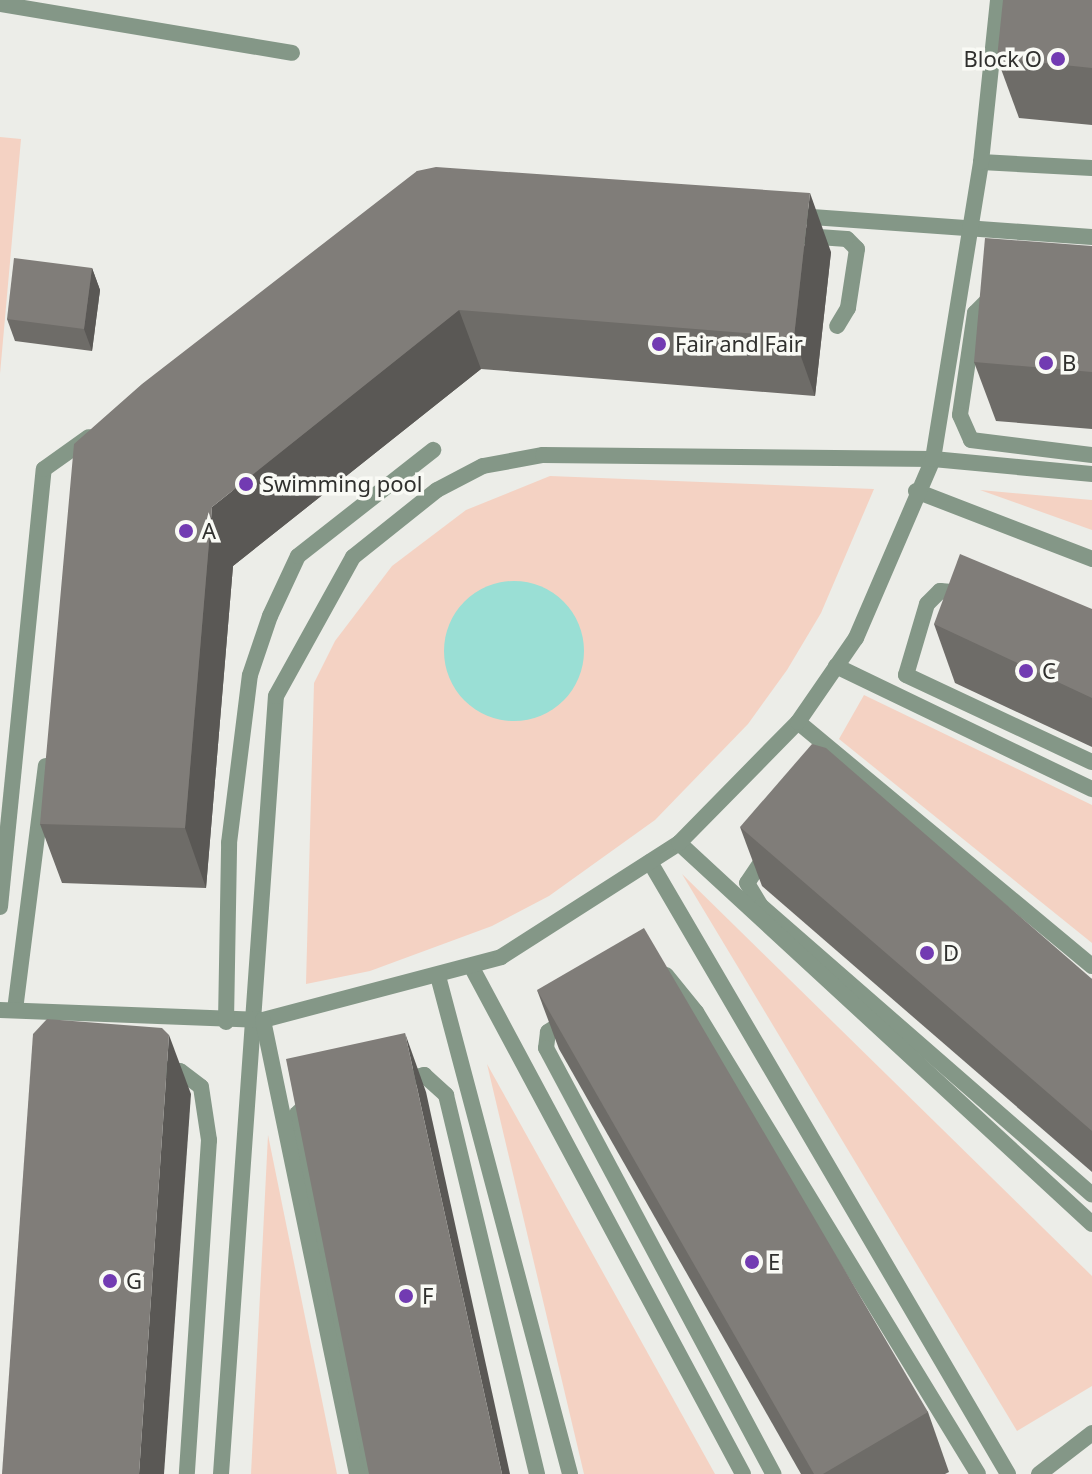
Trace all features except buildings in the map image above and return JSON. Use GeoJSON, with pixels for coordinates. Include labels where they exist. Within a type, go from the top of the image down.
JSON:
{"type":"FeatureCollection","features":[{"type":"Feature","properties":{"kind":"street"},"geometry":{"type":"LineString","coordinates":[[49,743],[8,1010],[256,1022],[501,957],[679,843],[798,722],[856,638],[916,491],[933,459],[981,162],[998,0]]}},
{"type":"Feature","properties":{"kind":"street"},"geometry":{"type":"LineString","coordinates":[[0,4],[292,53]]}},
{"type":"Feature","properties":{"kind":"street"},"geometry":{"type":"LineString","coordinates":[[981,162],[1092,168]]}},
{"type":"Feature","properties":{"kind":"street"},"geometry":{"type":"LineString","coordinates":[[783,215],[1092,237]]}},
{"type":"Feature","properties":{"kind":"street"},"geometry":{"type":"LineString","coordinates":[[785,235],[847,239],[857,249],[848,308],[837,326]]}},
{"type":"Feature","properties":{"kind":"street"},"geometry":{"type":"LineString","coordinates":[[1009,279],[975,313],[960,415],[971,440],[1092,455]]}},
{"type":"Feature","properties":{"kind":"street"},"geometry":{"type":"LineString","coordinates":[[0,907],[44,469],[108,424]]}},
{"type":"Feature","properties":{"kind":"street"},"geometry":{"type":"LineString","coordinates":[[226,1022],[229,843],[250,675],[270,616],[298,556],[433,450]]}},
{"type":"Feature","properties":{"kind":"street"},"geometry":{"type":"LineString","coordinates":[[221,1474],[256,1022],[276,696],[353,557],[437,490],[483,466],[543,455],[933,459],[1092,474]]}},
{"type":"Feature","properties":{"kind":"street"},"geometry":{"type":"LineString","coordinates":[[916,491],[1092,559]]}},
{"type":"Feature","properties":{"kind":"street"},"geometry":{"type":"LineString","coordinates":[[978,593],[940,591],[927,604],[906,675],[1092,762]]}},
{"type":"Feature","properties":{"kind":"street"},"geometry":{"type":"LineString","coordinates":[[836,666],[1092,789]]}},
{"type":"Feature","properties":{"kind":"street"},"geometry":{"type":"LineString","coordinates":[[798,722],[1092,966]]}},
{"type":"Feature","properties":{"kind":"street"},"geometry":{"type":"LineString","coordinates":[[865,803],[913,841]]}},
{"type":"Feature","properties":{"kind":"street"},"geometry":{"type":"LineString","coordinates":[[782,837],[747,883],[761,906],[1092,1195]]}},
{"type":"Feature","properties":{"kind":"street"},"geometry":{"type":"LineString","coordinates":[[679,843],[1092,1224]]}},
{"type":"Feature","properties":{"kind":"street"},"geometry":{"type":"LineString","coordinates":[[650,862],[1008,1474]]}},
{"type":"Feature","properties":{"kind":"street"},"geometry":{"type":"LineString","coordinates":[[471,966],[743,1474]]}},
{"type":"Feature","properties":{"kind":"street"},"geometry":{"type":"LineString","coordinates":[[647,972],[672,976],[696,1012],[978,1474]]}},
{"type":"Feature","properties":{"kind":"street"},"geometry":{"type":"LineString","coordinates":[[438,976],[570,1474]]}},
{"type":"Feature","properties":{"kind":"street"},"geometry":{"type":"LineString","coordinates":[[584,1008],[548,1032],[546,1048],[773,1474]]}},
{"type":"Feature","properties":{"kind":"street"},"geometry":{"type":"LineString","coordinates":[[256,1022],[357,1474]]}},
{"type":"Feature","properties":{"kind":"street"},"geometry":{"type":"LineString","coordinates":[[151,1068],[180,1071],[201,1087],[209,1140],[187,1474]]}},
{"type":"Feature","properties":{"kind":"street"},"geometry":{"type":"LineString","coordinates":[[381,1084],[424,1075],[446,1095],[537,1474]]}},
{"type":"Feature","properties":{"kind":"street"},"geometry":{"type":"LineString","coordinates":[[324,1096],[310,1099],[297,1114],[297,1138],[368,1474]]}},
{"type":"Feature","properties":{"kind":"street"},"geometry":{"type":"LineString","coordinates":[[1039,1474],[1092,1433]]}},
{"type":"Feature","properties":{"kind":"shaded area"},"geometry":{"type":"Polygon","coordinates":[[[0,137],[21,139],[0,374],[0,137]]]}},
{"type":"Feature","properties":{"kind":"shaded area"},"geometry":{"type":"Polygon","coordinates":[[[550,476],[874,489],[821,613],[787,670],[748,724],[655,820],[549,896],[492,926],[370,971],[306,984],[314,683],[335,641],[392,566],[466,510],[550,476]]]}},
{"type":"Feature","properties":{"kind":"shaded area"},"geometry":{"type":"Polygon","coordinates":[[[980,490],[1092,500],[1092,530],[980,490]]]}},
{"type":"Feature","properties":{"kind":"shaded area"},"geometry":{"type":"Polygon","coordinates":[[[864,695],[1092,805],[1092,943],[839,739],[864,695]]]}},
{"type":"Feature","properties":{"kind":"shaded area"},"geometry":{"type":"Polygon","coordinates":[[[682,874],[1092,1276],[1092,1386],[1017,1431],[682,874]]]}},
{"type":"Feature","properties":{"kind":"shaded area"},"geometry":{"type":"Polygon","coordinates":[[[487,1064],[715,1474],[584,1474],[487,1064]]]}},
{"type":"Feature","properties":{"kind":"shaded area"},"geometry":{"type":"Polygon","coordinates":[[[268,1135],[337,1474],[251,1474],[268,1135]]]}},
{"type":"Feature","properties":{"kind":"water"},"geometry":{"type":"Polygon","coordinates":[[[514,581],[541,587],[563,602],[578,624],[584,651],[578,678],[563,700],[541,715],[514,721],[487,715],[465,700],[450,678],[444,651],[450,624],[465,602],[487,587],[514,581]]]}},
{"type":"Feature","properties":{"kind":"place","name":"Block O"},"geometry":{"type":"Point","coordinates":[1058,59]}},
{"type":"Feature","properties":{"kind":"place","name":"Fair and Fair"},"geometry":{"type":"Point","coordinates":[659,344]}},
{"type":"Feature","properties":{"kind":"place","name":"B"},"geometry":{"type":"Point","coordinates":[1046,363]}},
{"type":"Feature","properties":{"kind":"place","name":"Swimming pool"},"geometry":{"type":"Point","coordinates":[246,484]}},
{"type":"Feature","properties":{"kind":"place","name":"A"},"geometry":{"type":"Point","coordinates":[186,531]}},
{"type":"Feature","properties":{"kind":"place","name":"C"},"geometry":{"type":"Point","coordinates":[1026,671]}},
{"type":"Feature","properties":{"kind":"place","name":"D"},"geometry":{"type":"Point","coordinates":[927,953]}},
{"type":"Feature","properties":{"kind":"place","name":"E"},"geometry":{"type":"Point","coordinates":[752,1262]}},
{"type":"Feature","properties":{"kind":"place","name":"G"},"geometry":{"type":"Point","coordinates":[110,1281]}},
{"type":"Feature","properties":{"kind":"place","name":"F"},"geometry":{"type":"Point","coordinates":[406,1296]}}]}
